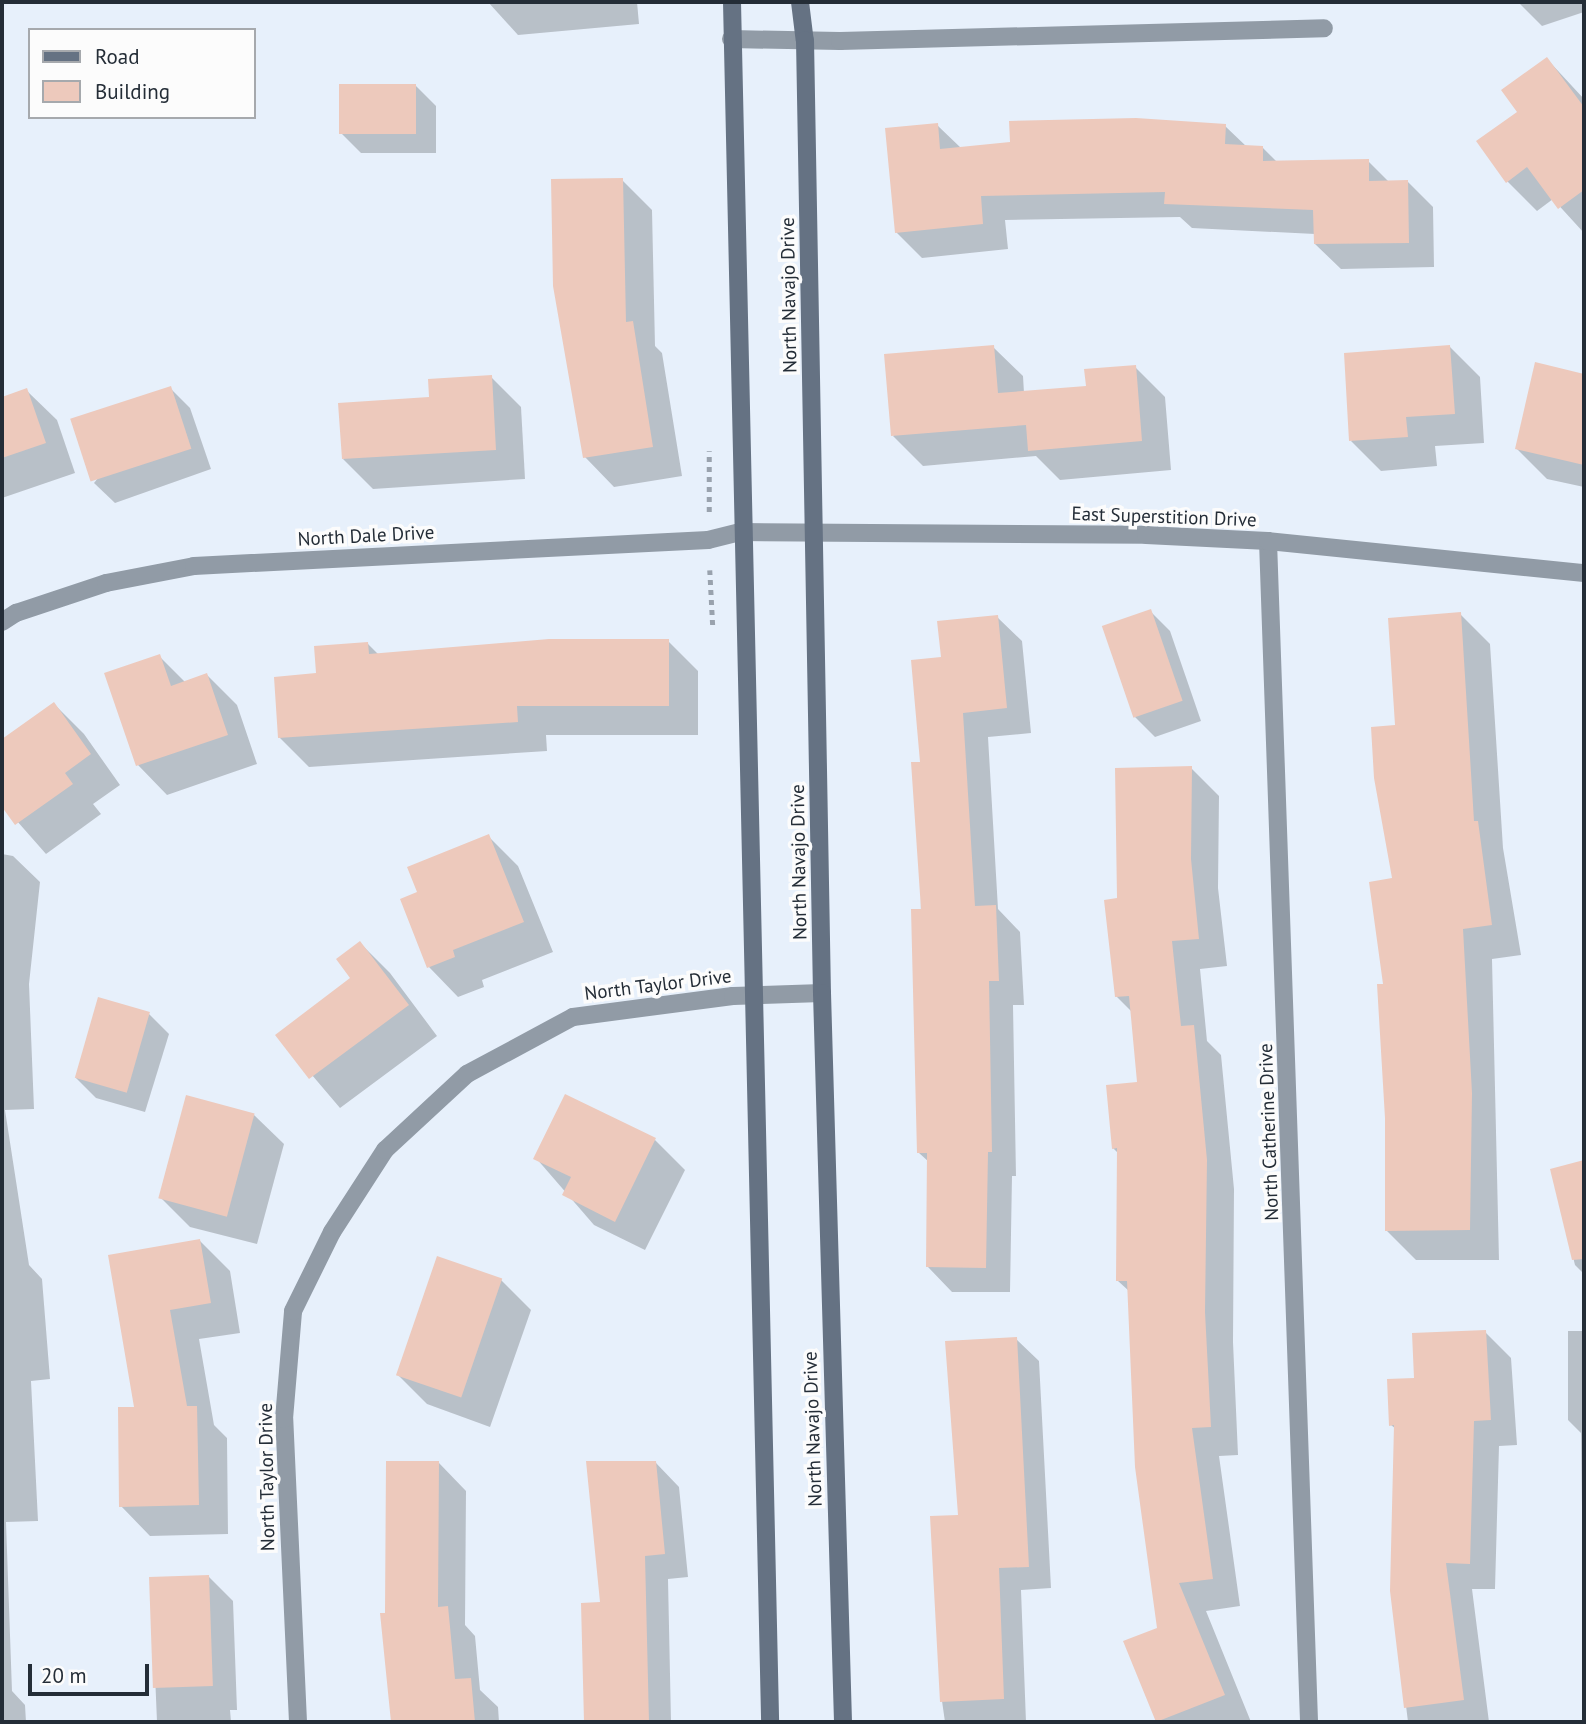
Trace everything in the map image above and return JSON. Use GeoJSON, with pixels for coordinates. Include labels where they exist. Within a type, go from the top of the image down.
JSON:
{"type":"FeatureCollection","features":[{"type":"Feature","properties":{"kind":"street"},"geometry":{"type":"LineString","coordinates":[[732,2],[740,532],[770,1722]]}},
{"type":"Feature","properties":{"kind":"street","name":"North Navajo Drive"},"geometry":{"type":"LineString","coordinates":[[800,2],[805,40],[822,993],[843,1722]]}},
{"type":"Feature","properties":{"kind":"street"},"geometry":{"type":"LineString","coordinates":[[731,39],[805,40],[1324,28]]}},
{"type":"Feature","properties":{"kind":"street","name":"East Superstition Drive"},"geometry":{"type":"LineString","coordinates":[[740,532],[1146,535],[1268,541],[1583,579]]}},
{"type":"Feature","properties":{"kind":"street","name":"North Dale Drive"},"geometry":{"type":"LineString","coordinates":[[2,622],[16,613],[106,583],[194,566],[708,540],[740,532]]}},
{"type":"Feature","properties":{"kind":"street","name":"North Catherine Drive"},"geometry":{"type":"LineString","coordinates":[[1268,541],[1308,1722]]}},
{"type":"Feature","properties":{"kind":"street","name":"North Taylor Drive"},"geometry":{"type":"LineString","coordinates":[[298,1722],[284,1419],[293,1311],[332,1232],[385,1150],[467,1074],[573,1017],[752,995],[822,993]]}},
{"type":"Feature","properties":{"kind":"building"},"geometry":{"type":"Polygon","coordinates":[[[1547,57],[1584,107],[1584,190],[1558,209],[1527,167],[1506,183],[1476,141],[1517,112],[1501,90],[1547,57]]]}},
{"type":"Feature","properties":{"kind":"building"},"geometry":{"type":"Polygon","coordinates":[[[339,84],[416,84],[416,134],[339,134],[339,84]]]}},
{"type":"Feature","properties":{"kind":"building"},"geometry":{"type":"Polygon","coordinates":[[[1136,118],[1226,124],[1225,144],[1263,146],[1263,161],[1369,159],[1369,181],[1408,180],[1409,243],[1314,244],[1313,210],[1164,204],[1165,192],[981,196],[983,224],[895,233],[885,128],[938,123],[940,149],[1010,142],[1009,121],[1136,118]]]}},
{"type":"Feature","properties":{"kind":"building"},"geometry":{"type":"Polygon","coordinates":[[[623,178],[626,322],[633,321],[653,447],[583,458],[553,286],[551,179],[623,178]]]}},
{"type":"Feature","properties":{"kind":"building"},"geometry":{"type":"Polygon","coordinates":[[[994,345],[998,393],[1086,386],[1084,369],[1136,365],[1142,441],[1028,451],[1026,425],[891,436],[884,354],[994,345]]]}},
{"type":"Feature","properties":{"kind":"building"},"geometry":{"type":"Polygon","coordinates":[[[1450,345],[1455,414],[1406,417],[1408,437],[1349,441],[1344,353],[1450,345]]]}},
{"type":"Feature","properties":{"kind":"building"},"geometry":{"type":"Polygon","coordinates":[[[1535,362],[1584,374],[1584,465],[1515,449],[1535,362]]]}},
{"type":"Feature","properties":{"kind":"building"},"geometry":{"type":"Polygon","coordinates":[[[492,375],[496,450],[342,459],[338,403],[429,397],[428,379],[492,375]]]}},
{"type":"Feature","properties":{"kind":"building"},"geometry":{"type":"Polygon","coordinates":[[[171,386],[191,449],[91,482],[70,419],[171,386]]]}},
{"type":"Feature","properties":{"kind":"building"},"geometry":{"type":"Polygon","coordinates":[[[27,388],[46,443],[2,458],[2,397],[27,388]]]}},
{"type":"Feature","properties":{"kind":"building"},"geometry":{"type":"Polygon","coordinates":[[[1151,609],[1183,701],[1133,718],[1102,626],[1151,609]]]}},
{"type":"Feature","properties":{"kind":"building"},"geometry":{"type":"Polygon","coordinates":[[[1461,612],[1474,821],[1478,821],[1492,925],[1463,929],[1472,1093],[1470,1230],[1385,1231],[1385,1118],[1377,984],[1383,984],[1369,882],[1392,878],[1374,778],[1371,727],[1395,725],[1388,618],[1461,612]]]}},
{"type":"Feature","properties":{"kind":"building"},"geometry":{"type":"Polygon","coordinates":[[[998,615],[1007,708],[963,713],[975,906],[996,905],[999,981],[989,981],[992,1152],[988,1152],[986,1268],[926,1267],[927,1153],[917,1153],[911,909],[921,909],[911,762],[920,762],[911,660],[941,657],[937,621],[998,615]]]}},
{"type":"Feature","properties":{"kind":"building"},"geometry":{"type":"Polygon","coordinates":[[[549,639],[669,639],[669,706],[517,706],[518,722],[278,738],[274,677],[316,673],[314,646],[368,642],[369,654],[549,639]]]}},
{"type":"Feature","properties":{"kind":"building"},"geometry":{"type":"Polygon","coordinates":[[[160,654],[171,686],[207,673],[228,735],[136,766],[104,673],[160,654]]]}},
{"type":"Feature","properties":{"kind":"building"},"geometry":{"type":"Polygon","coordinates":[[[54,702],[91,754],[65,773],[73,784],[15,825],[2,807],[2,739],[54,702]]]}},
{"type":"Feature","properties":{"kind":"building"},"geometry":{"type":"Polygon","coordinates":[[[1192,766],[1191,859],[1199,939],[1172,941],[1181,1026],[1194,1025],[1207,1160],[1205,1312],[1211,1427],[1192,1428],[1213,1579],[1179,1583],[1225,1695],[1156,1722],[1123,1641],[1157,1628],[1135,1467],[1127,1281],[1116,1281],[1117,1148],[1112,1149],[1106,1085],[1137,1082],[1129,996],[1115,997],[1104,900],[1117,898],[1115,768],[1192,766]]]}},
{"type":"Feature","properties":{"kind":"building"},"geometry":{"type":"Polygon","coordinates":[[[489,834],[524,922],[453,950],[455,957],[427,968],[400,899],[417,892],[407,867],[489,834]]]}},
{"type":"Feature","properties":{"kind":"building"},"geometry":{"type":"Polygon","coordinates":[[[360,941],[409,1005],[309,1079],[275,1035],[350,978],[336,959],[360,941]]]}},
{"type":"Feature","properties":{"kind":"building"},"geometry":{"type":"Polygon","coordinates":[[[98,997],[150,1012],[127,1093],[75,1078],[98,997]]]}},
{"type":"Feature","properties":{"kind":"building"},"geometry":{"type":"Polygon","coordinates":[[[565,1094],[656,1138],[615,1222],[562,1195],[571,1177],[533,1159],[565,1094]]]}},
{"type":"Feature","properties":{"kind":"building"},"geometry":{"type":"Polygon","coordinates":[[[186,1095],[255,1113],[227,1217],[158,1198],[186,1095]]]}},
{"type":"Feature","properties":{"kind":"building"},"geometry":{"type":"Polygon","coordinates":[[[1584,1160],[1584,1259],[1572,1260],[1550,1169],[1584,1160]]]}},
{"type":"Feature","properties":{"kind":"building"},"geometry":{"type":"Polygon","coordinates":[[[200,1239],[211,1303],[170,1310],[187,1406],[197,1406],[199,1505],[119,1507],[118,1407],[134,1407],[108,1255],[200,1239]]]}},
{"type":"Feature","properties":{"kind":"building"},"geometry":{"type":"Polygon","coordinates":[[[437,1256],[502,1278],[461,1398],[396,1375],[437,1256]]]}},
{"type":"Feature","properties":{"kind":"building"},"geometry":{"type":"Polygon","coordinates":[[[1486,1330],[1491,1420],[1474,1421],[1470,1564],[1446,1563],[1464,1700],[1404,1708],[1390,1591],[1394,1425],[1389,1426],[1387,1379],[1414,1378],[1412,1333],[1486,1330]]]}},
{"type":"Feature","properties":{"kind":"building"},"geometry":{"type":"Polygon","coordinates":[[[1017,1337],[1029,1567],[999,1568],[1004,1699],[940,1702],[930,1516],[958,1515],[945,1341],[1017,1337]]]}},
{"type":"Feature","properties":{"kind":"building"},"geometry":{"type":"Polygon","coordinates":[[[386,1461],[439,1461],[438,1607],[448,1606],[455,1679],[471,1678],[475,1722],[391,1722],[380,1613],[385,1613],[386,1461]]]}},
{"type":"Feature","properties":{"kind":"building"},"geometry":{"type":"Polygon","coordinates":[[[586,1461],[656,1461],[665,1554],[645,1556],[649,1722],[584,1722],[581,1603],[600,1602],[586,1461]]]}},
{"type":"Feature","properties":{"kind":"building"},"geometry":{"type":"Polygon","coordinates":[[[209,1575],[213,1686],[153,1688],[149,1577],[209,1575]]]}}]}
